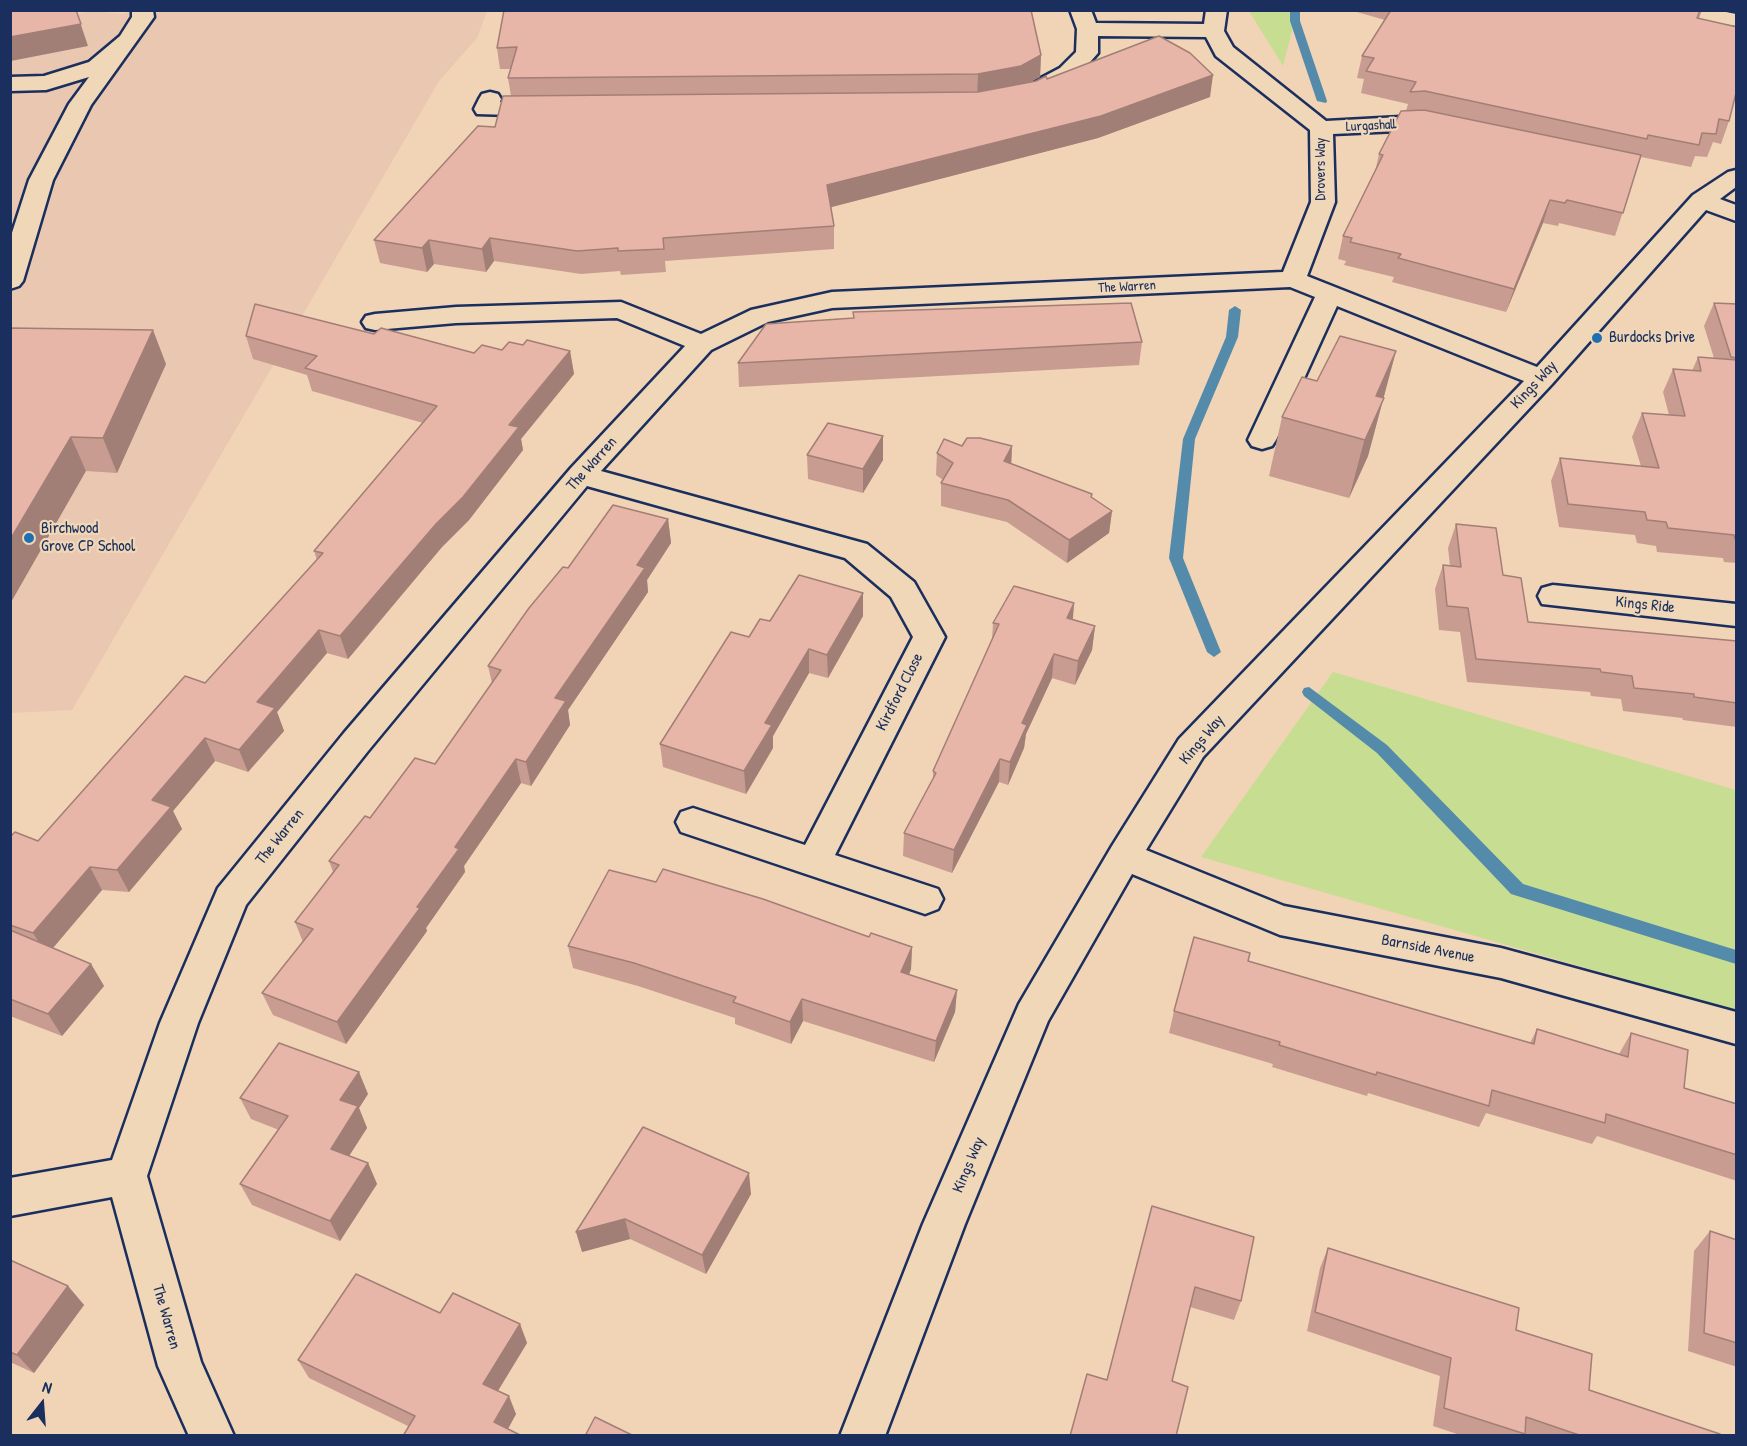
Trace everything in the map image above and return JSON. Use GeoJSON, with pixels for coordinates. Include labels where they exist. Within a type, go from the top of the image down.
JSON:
{"type":"FeatureCollection","features":[{"type":"Feature","properties":{"kind":"street"},"geometry":{"type":"LineString","coordinates":[[10,281],[40,180],[80,104],[128,40],[143,17],[142,10]]}},
{"type":"Feature","properties":{"kind":"street"},"geometry":{"type":"LineString","coordinates":[[1673,10],[1737,20]]}},
{"type":"Feature","properties":{"kind":"street"},"geometry":{"type":"LineString","coordinates":[[1016,98],[1026,96],[1068,73],[1087,53],[1084,20]]}},
{"type":"Feature","properties":{"kind":"street","name":"Drovers Way"},"geometry":{"type":"LineString","coordinates":[[1084,20],[1215,21],[1224,51],[1321,128],[1323,202],[1293,279]]}},
{"type":"Feature","properties":{"kind":"street"},"geometry":{"type":"LineString","coordinates":[[10,84],[48,82],[97,67],[128,40]]}},
{"type":"Feature","properties":{"kind":"street"},"geometry":{"type":"LineString","coordinates":[[48,82],[80,104]]}},
{"type":"Feature","properties":{"kind":"street"},"geometry":{"type":"LineString","coordinates":[[489,99],[485,109],[567,108]]}},
{"type":"Feature","properties":{"kind":"street","name":"Lurgashall"},"geometry":{"type":"LineString","coordinates":[[1321,128],[1419,123],[1464,133]]}},
{"type":"Feature","properties":{"kind":"street","name":"Kings Way"},"geometry":{"type":"LineString","coordinates":[[862,1436],[944,1224],[1032,1015],[1124,856],[1191,748],[1542,378],[1702,200],[1737,177]]}},
{"type":"Feature","properties":{"kind":"street"},"geometry":{"type":"LineString","coordinates":[[1702,200],[1737,214]]}},
{"type":"Feature","properties":{"kind":"street","name":"The Warren"},"geometry":{"type":"LineString","coordinates":[[212,1436],[180,1366],[127,1176],[179,1023],[231,898],[356,742],[581,476],[702,344],[760,316],[832,300],[1293,279],[1542,378]]}},
{"type":"Feature","properties":{"kind":"street"},"geometry":{"type":"LineString","coordinates":[[1262,440],[1329,293]]}},
{"type":"Feature","properties":{"kind":"street"},"geometry":{"type":"LineString","coordinates":[[375,322],[456,315],[621,310],[702,344]]}},
{"type":"Feature","properties":{"kind":"street","name":"Kirdford Close"},"geometry":{"type":"LineString","coordinates":[[581,476],[856,551],[903,590],[929,637],[814,862]]}},
{"type":"Feature","properties":{"kind":"street","name":"Kings Ride"},"geometry":{"type":"LineString","coordinates":[[1553,596],[1737,615]]}},
{"type":"Feature","properties":{"kind":"street"},"geometry":{"type":"LineString","coordinates":[[693,822],[925,899]]}},
{"type":"Feature","properties":{"kind":"street","name":"Barnside Avenue"},"geometry":{"type":"LineString","coordinates":[[1124,856],[1280,920],[1501,963],[1737,1029]]}},
{"type":"Feature","properties":{"kind":"street"},"geometry":{"type":"LineString","coordinates":[[10,1197],[127,1176]]}},
{"type":"Feature","properties":{"kind":"shaded area"},"geometry":{"type":"Polygon","coordinates":[[[134,10],[487,11],[477,38],[439,81],[72,710],[11,713],[11,28],[92,11],[123,14],[134,10]]]}},
{"type":"Feature","properties":{"kind":"green space"},"geometry":{"type":"Polygon","coordinates":[[[1249,11],[1297,11],[1283,66],[1249,11]]]}},
{"type":"Feature","properties":{"kind":"green space"},"geometry":{"type":"Polygon","coordinates":[[[1333,672],[1736,790],[1736,1011],[1201,857],[1333,672]]]}},
{"type":"Feature","properties":{"kind":"building"},"geometry":{"type":"Polygon","coordinates":[[[10,10],[76,10],[81,24],[10,37],[10,10]]]}},
{"type":"Feature","properties":{"kind":"building"},"geometry":{"type":"Polygon","coordinates":[[[504,10],[1031,10],[1041,55],[1021,66],[978,74],[508,78],[517,47],[497,48],[504,10]]]}},
{"type":"Feature","properties":{"kind":"building"},"geometry":{"type":"Polygon","coordinates":[[[1391,10],[1700,10],[1697,18],[1737,27],[1737,89],[1729,121],[1719,119],[1716,134],[1702,133],[1699,145],[1648,135],[1647,139],[1425,91],[1410,92],[1416,82],[1366,71],[1374,58],[1362,56],[1391,10]]]}},
{"type":"Feature","properties":{"kind":"building"},"geometry":{"type":"Polygon","coordinates":[[[1159,36],[1190,53],[1213,75],[1101,116],[827,185],[834,226],[663,238],[664,249],[618,251],[618,248],[577,251],[490,238],[482,249],[429,240],[422,248],[374,240],[478,126],[495,127],[503,96],[978,92],[1036,81],[1046,76],[1047,79],[1159,36]]]}},
{"type":"Feature","properties":{"kind":"building"},"geometry":{"type":"Polygon","coordinates":[[[1424,110],[1641,155],[1623,213],[1567,200],[1565,203],[1550,200],[1514,289],[1398,258],[1401,254],[1350,242],[1352,238],[1343,236],[1383,155],[1379,154],[1401,111],[1424,110]]]}},
{"type":"Feature","properties":{"kind":"building"},"geometry":{"type":"Polygon","coordinates":[[[1131,303],[1142,342],[738,363],[766,324],[854,318],[853,312],[1131,303]]]}},
{"type":"Feature","properties":{"kind":"building"},"geometry":{"type":"Polygon","coordinates":[[[1714,303],[1737,304],[1737,358],[1731,357],[1714,303]]]}},
{"type":"Feature","properties":{"kind":"building"},"geometry":{"type":"Polygon","coordinates":[[[255,304],[374,334],[381,328],[474,353],[482,345],[502,350],[509,342],[523,345],[527,340],[570,351],[509,425],[519,427],[463,497],[436,524],[340,636],[319,630],[257,702],[275,708],[239,750],[205,738],[152,800],[171,807],[117,870],[90,867],[33,933],[10,925],[10,837],[15,832],[38,841],[185,676],[205,683],[323,553],[314,551],[437,406],[305,368],[317,356],[246,336],[255,304]]]}},
{"type":"Feature","properties":{"kind":"building"},"geometry":{"type":"Polygon","coordinates":[[[10,328],[153,330],[103,438],[71,437],[10,540],[10,328]]]}},
{"type":"Feature","properties":{"kind":"building"},"geometry":{"type":"Polygon","coordinates":[[[1340,336],[1396,351],[1376,396],[1384,398],[1365,440],[1282,417],[1302,377],[1317,381],[1340,336]]]}},
{"type":"Feature","properties":{"kind":"building"},"geometry":{"type":"Polygon","coordinates":[[[1698,357],[1737,360],[1737,539],[1734,535],[1668,528],[1666,522],[1647,520],[1645,512],[1568,504],[1560,458],[1659,468],[1642,413],[1685,416],[1673,369],[1701,371],[1698,357]]]}},
{"type":"Feature","properties":{"kind":"building"},"geometry":{"type":"Polygon","coordinates":[[[828,423],[883,436],[863,469],[807,455],[828,423]]]}},
{"type":"Feature","properties":{"kind":"building"},"geometry":{"type":"Polygon","coordinates":[[[967,438],[980,438],[1012,446],[1004,461],[1092,494],[1091,497],[1112,511],[1069,540],[1008,500],[941,483],[953,463],[937,453],[944,439],[962,446],[967,438]]]}},
{"type":"Feature","properties":{"kind":"building"},"geometry":{"type":"Polygon","coordinates":[[[613,505],[668,519],[637,565],[645,568],[555,698],[566,701],[526,762],[516,759],[455,847],[459,849],[417,907],[420,908],[337,1022],[262,993],[313,929],[295,922],[339,865],[329,861],[365,816],[370,818],[415,758],[435,764],[501,670],[488,666],[529,608],[563,567],[568,568],[613,505]]]}},
{"type":"Feature","properties":{"kind":"building"},"geometry":{"type":"Polygon","coordinates":[[[1456,524],[1496,528],[1503,575],[1521,578],[1528,622],[1737,641],[1737,703],[1694,697],[1694,694],[1634,688],[1632,676],[1601,672],[1600,669],[1476,659],[1468,608],[1447,606],[1443,565],[1461,567],[1456,524]]]}},
{"type":"Feature","properties":{"kind":"building"},"geometry":{"type":"Polygon","coordinates":[[[799,575],[863,593],[827,655],[809,649],[765,723],[772,725],[744,771],[660,744],[731,632],[749,637],[760,619],[770,621],[799,575]]]}},
{"type":"Feature","properties":{"kind":"building"},"geometry":{"type":"Polygon","coordinates":[[[1014,586],[1074,603],[1067,618],[1095,626],[1078,661],[1054,654],[1022,723],[1027,725],[1010,762],[1000,759],[954,850],[904,833],[936,773],[933,771],[999,624],[993,623],[1014,586]]]}},
{"type":"Feature","properties":{"kind":"building"},"geometry":{"type":"Polygon","coordinates":[[[663,869],[763,899],[869,937],[871,933],[912,947],[901,972],[957,990],[936,1041],[802,999],[790,1022],[733,1002],[736,997],[634,963],[568,946],[609,870],[656,882],[663,869]]]}},
{"type":"Feature","properties":{"kind":"building"},"geometry":{"type":"Polygon","coordinates":[[[10,930],[91,964],[48,1014],[10,999],[10,930]]]}},
{"type":"Feature","properties":{"kind":"building"},"geometry":{"type":"Polygon","coordinates":[[[1194,937],[1250,953],[1248,961],[1534,1044],[1537,1029],[1628,1057],[1631,1033],[1688,1050],[1684,1088],[1737,1104],[1737,1155],[1606,1114],[1605,1123],[1492,1090],[1489,1106],[1377,1072],[1376,1075],[1279,1045],[1280,1042],[1174,1011],[1194,937]]]}},
{"type":"Feature","properties":{"kind":"building"},"geometry":{"type":"Polygon","coordinates":[[[279,1043],[359,1072],[340,1100],[358,1106],[331,1149],[368,1163],[330,1221],[240,1184],[288,1116],[240,1098],[279,1043]]]}},
{"type":"Feature","properties":{"kind":"building"},"geometry":{"type":"Polygon","coordinates":[[[643,1127],[749,1173],[702,1255],[625,1219],[576,1232],[643,1127]]]}},
{"type":"Feature","properties":{"kind":"building"},"geometry":{"type":"Polygon","coordinates":[[[1152,1206],[1254,1237],[1241,1301],[1195,1287],[1172,1381],[1188,1387],[1176,1436],[1070,1436],[1087,1374],[1107,1380],[1152,1206]]]}},
{"type":"Feature","properties":{"kind":"building"},"geometry":{"type":"Polygon","coordinates":[[[1710,1231],[1737,1240],[1737,1343],[1704,1333],[1710,1231]]]}},
{"type":"Feature","properties":{"kind":"building"},"geometry":{"type":"Polygon","coordinates":[[[1328,1248],[1519,1308],[1516,1330],[1592,1354],[1589,1390],[1720,1434],[1719,1436],[1582,1436],[1526,1417],[1525,1434],[1444,1408],[1451,1358],[1315,1312],[1328,1248]]]}},
{"type":"Feature","properties":{"kind":"building"},"geometry":{"type":"Polygon","coordinates":[[[10,1260],[68,1286],[17,1355],[10,1352],[10,1260]]]}},
{"type":"Feature","properties":{"kind":"building"},"geometry":{"type":"Polygon","coordinates":[[[356,1274],[440,1313],[453,1293],[520,1324],[483,1384],[509,1396],[494,1422],[522,1436],[403,1436],[415,1416],[298,1360],[356,1274]]]}},
{"type":"Feature","properties":{"kind":"building"},"geometry":{"type":"Polygon","coordinates":[[[595,1417],[634,1436],[585,1436],[595,1417]]]}},
{"type":"Feature","properties":{"kind":"waterway"},"geometry":{"type":"LineString","coordinates":[[1295,10],[1295,21],[1322,101]]}},
{"type":"Feature","properties":{"kind":"waterway"},"geometry":{"type":"LineString","coordinates":[[1214,652],[1176,558],[1189,439],[1232,337],[1235,310]]}},
{"type":"Feature","properties":{"kind":"waterway"},"geometry":{"type":"LineString","coordinates":[[1309,692],[1382,749],[1517,889],[1736,957]]}},
{"type":"Feature","properties":{"kind":"place","name":"Burdocks Drive"},"geometry":{"type":"Point","coordinates":[1597,338]}},
{"type":"Feature","properties":{"kind":"place","name":"Birchwood Grove CP School"},"geometry":{"type":"Point","coordinates":[29,538]}}]}
